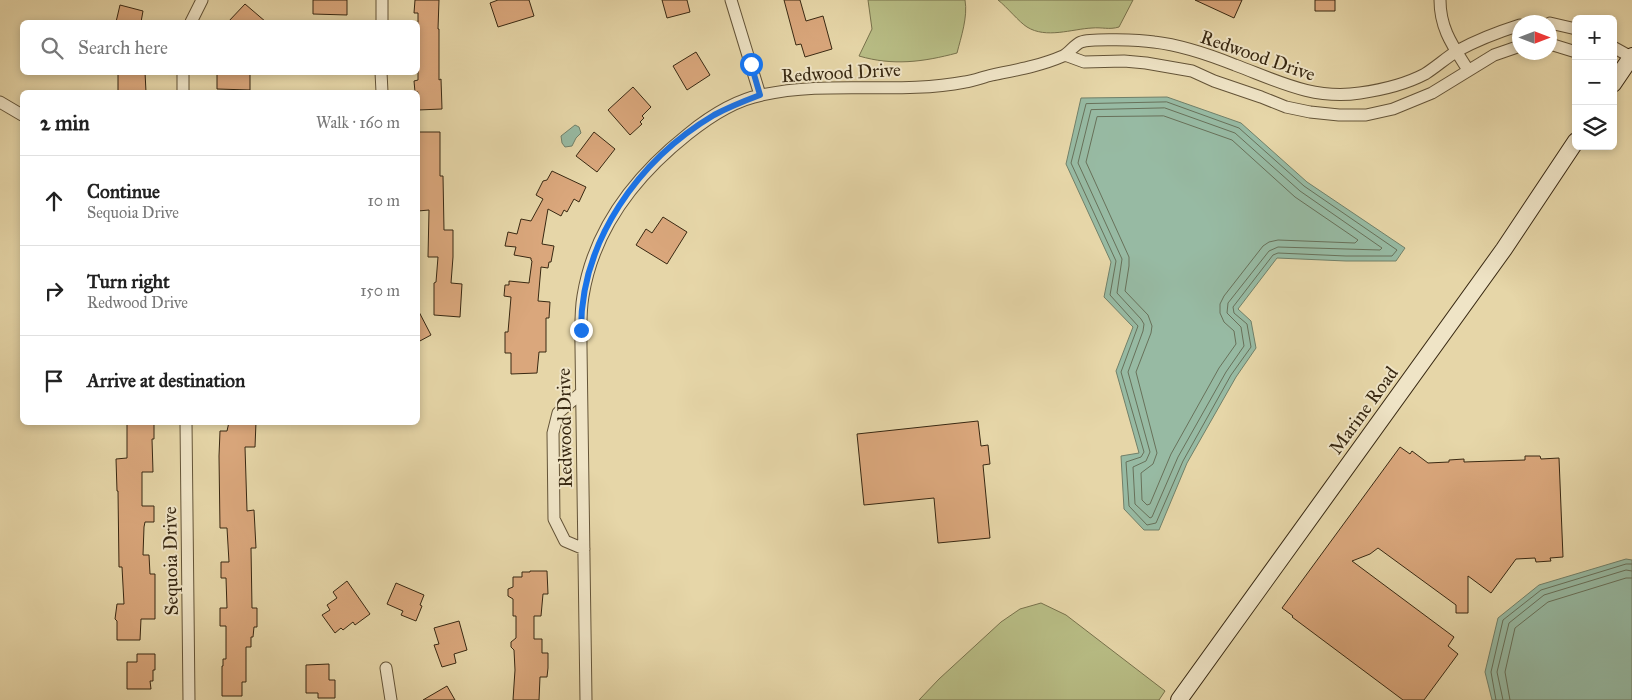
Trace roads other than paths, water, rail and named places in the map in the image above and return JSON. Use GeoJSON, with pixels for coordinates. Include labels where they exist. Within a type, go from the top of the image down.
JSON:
{"type":"FeatureCollection","features":[{"type":"Feature","properties":{"kind":"main road"},"geometry":{"type":"LineString","coordinates":[[1617,76],[1632,56]]}},
{"type":"Feature","properties":{"kind":"main road","name":"Marine Road"},"geometry":{"type":"LineString","coordinates":[[1179,700],[1504,249],[1572,147]]}},
{"type":"Feature","properties":{"kind":"street"},"geometry":{"type":"LineString","coordinates":[[192,20],[202,0]]}},
{"type":"Feature","properties":{"kind":"street"},"geometry":{"type":"LineString","coordinates":[[382,0],[382,20]]}},
{"type":"Feature","properties":{"kind":"street"},"geometry":{"type":"LineString","coordinates":[[732,0],[760,95]]}},
{"type":"Feature","properties":{"kind":"street"},"geometry":{"type":"LineString","coordinates":[[1440,0],[1440,15],[1444,28],[1468,70]]}},
{"type":"Feature","properties":{"kind":"street"},"geometry":{"type":"LineString","coordinates":[[1557,25],[1572,28]]}},
{"type":"Feature","properties":{"kind":"street","name":"Redwood Drive"},"geometry":{"type":"LineString","coordinates":[[586,700],[581,393],[584,293],[598,245],[609,223],[637,180],[674,145],[714,116],[760,95],[804,88],[939,86],[966,82],[1016,71],[1065,55],[1081,42],[1120,40],[1154,42],[1215,58],[1278,82],[1317,94],[1359,93],[1393,86],[1424,74],[1456,51],[1512,28]]}},
{"type":"Feature","properties":{"kind":"street"},"geometry":{"type":"LineString","coordinates":[[1557,46],[1572,51]]}},
{"type":"Feature","properties":{"kind":"street"},"geometry":{"type":"LineString","coordinates":[[1617,48],[1632,56]]}},
{"type":"Feature","properties":{"kind":"street","name":"Redwood Drive"},"geometry":{"type":"LineString","coordinates":[[1065,55],[1084,62],[1146,62],[1192,71],[1286,107],[1339,115],[1366,115],[1393,109],[1432,93],[1494,55],[1512,49]]}},
{"type":"Feature","properties":{"kind":"street"},"geometry":{"type":"LineString","coordinates":[[183,75],[183,90]]}},
{"type":"Feature","properties":{"kind":"street"},"geometry":{"type":"LineString","coordinates":[[381,75],[382,90]]}},
{"type":"Feature","properties":{"kind":"street"},"geometry":{"type":"LineString","coordinates":[[0,102],[20,114]]}},
{"type":"Feature","properties":{"kind":"street"},"geometry":{"type":"LineString","coordinates":[[581,393],[558,413],[552,433],[553,491],[554,519],[564,541],[584,549]]}},
{"type":"Feature","properties":{"kind":"street","name":"Sequoia Drive"},"geometry":{"type":"LineString","coordinates":[[186,425],[189,700]]}},
{"type":"Feature","properties":{"kind":"street"},"geometry":{"type":"LineString","coordinates":[[386,668],[391,700]]}},
{"type":"Feature","properties":{"kind":"water"},"geometry":{"type":"Polygon","coordinates":[[[1167,97],[1241,123],[1307,182],[1405,248],[1396,261],[1277,258],[1238,309],[1251,321],[1256,348],[1236,377],[1187,463],[1159,530],[1144,530],[1124,509],[1121,456],[1139,453],[1116,371],[1133,327],[1104,297],[1111,262],[1066,164],[1081,98],[1167,97]]]}},
{"type":"Feature","properties":{"kind":"water"},"geometry":{"type":"Polygon","coordinates":[[[575,125],[579,127],[581,133],[572,146],[565,147],[561,136],[575,125]]]}},
{"type":"Feature","properties":{"kind":"water"},"geometry":{"type":"Polygon","coordinates":[[[1626,559],[1632,560],[1632,700],[1492,700],[1485,672],[1498,618],[1539,585],[1626,559]]]}}]}
